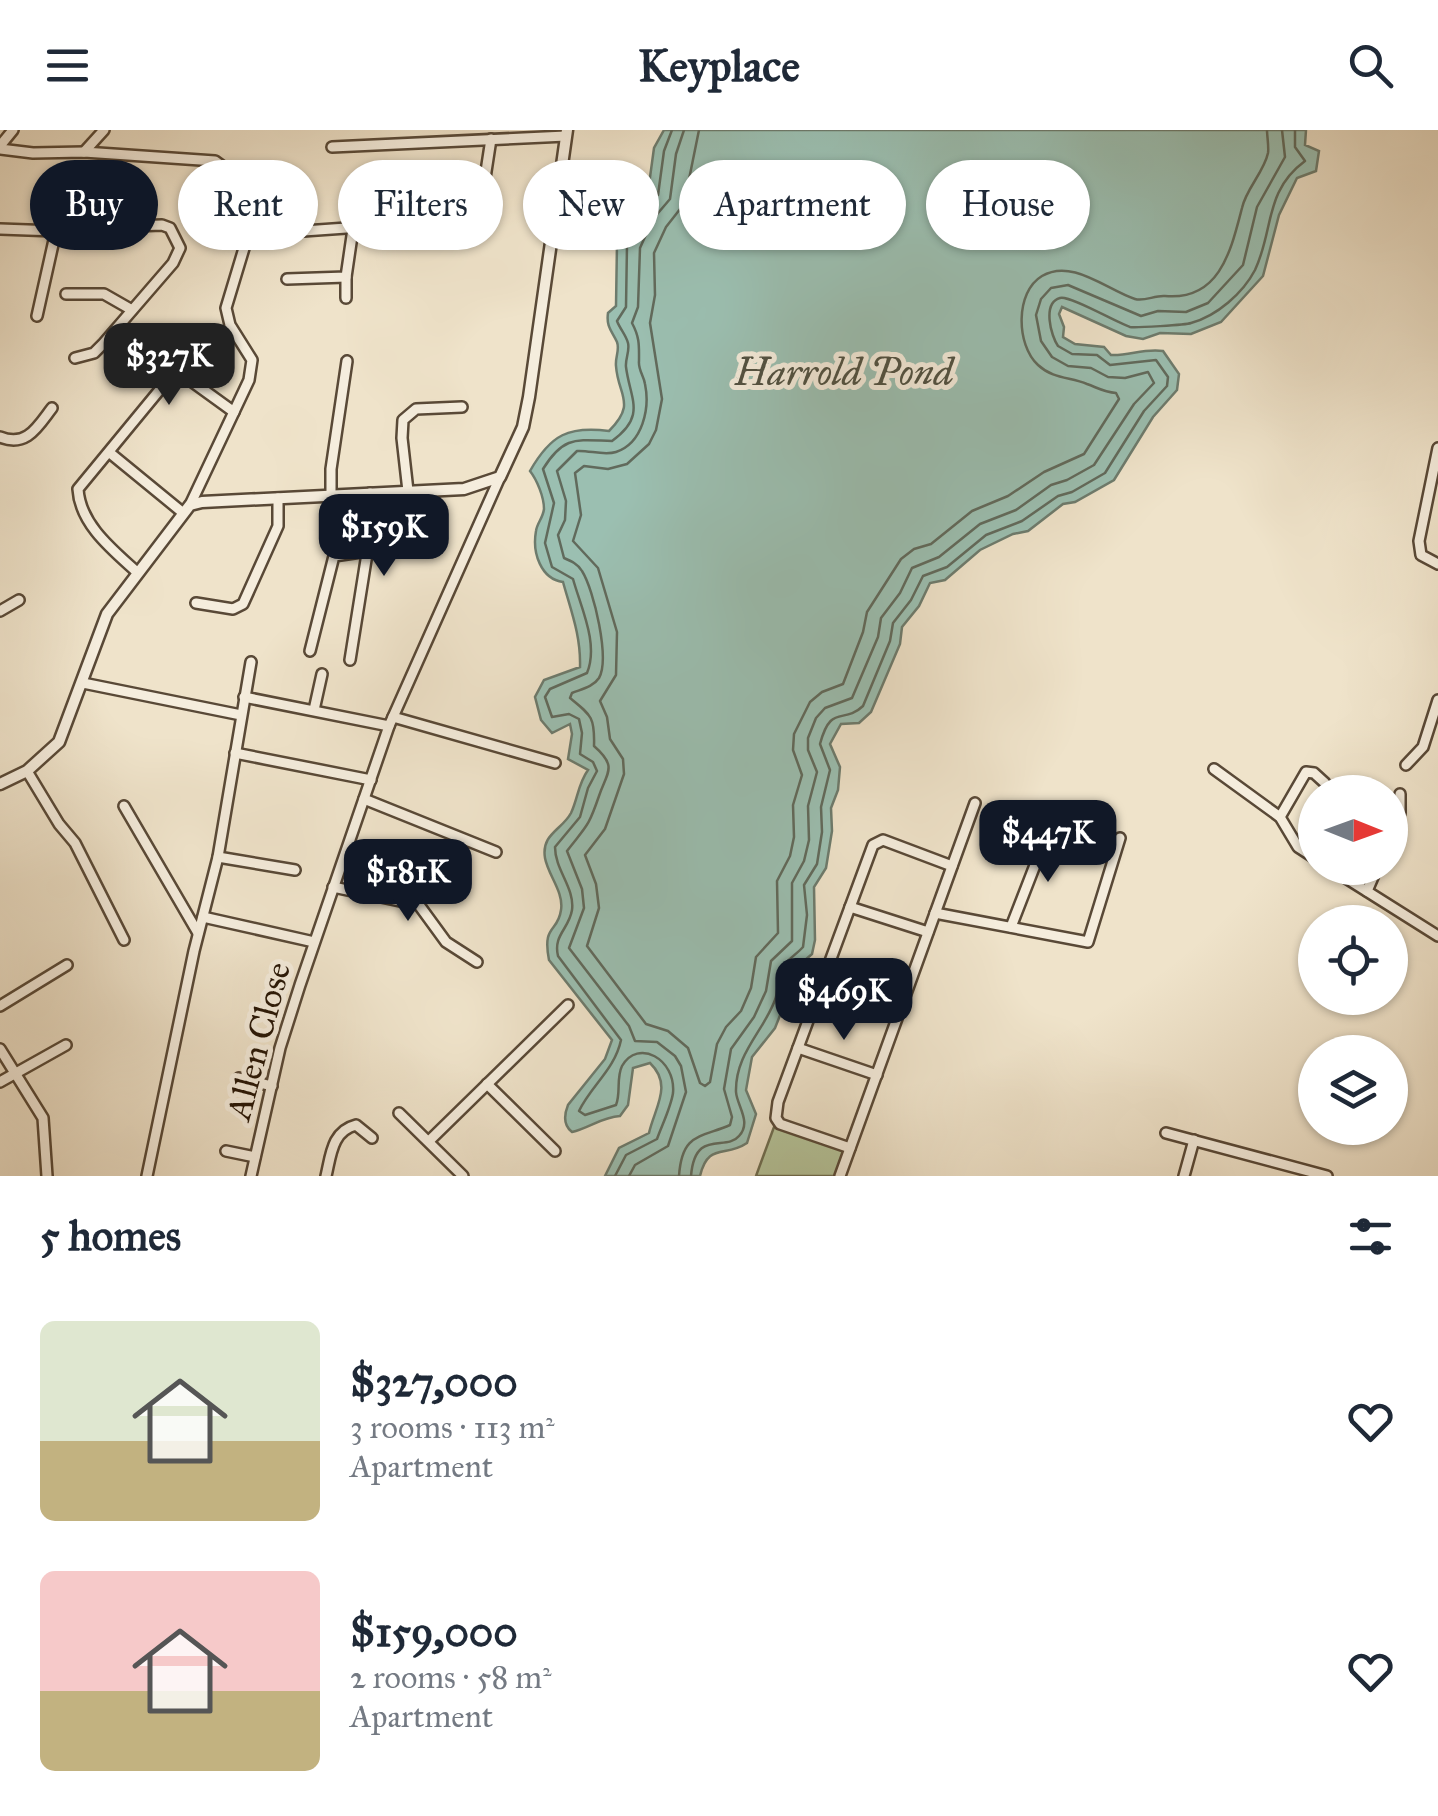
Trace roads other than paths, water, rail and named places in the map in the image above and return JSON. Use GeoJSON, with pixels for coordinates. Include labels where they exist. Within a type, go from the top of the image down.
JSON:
{"type":"FeatureCollection","features":[{"type":"Feature","properties":{"kind":"street"},"geometry":{"type":"LineString","coordinates":[[13,130],[0,147],[33,154],[84,152],[200,160]]}},
{"type":"Feature","properties":{"kind":"street"},"geometry":{"type":"LineString","coordinates":[[84,152],[104,130]]}},
{"type":"Feature","properties":{"kind":"street"},"geometry":{"type":"LineString","coordinates":[[186,508],[202,502],[464,489],[500,477],[519,437],[529,397],[566,133],[332,147]]}},
{"type":"Feature","properties":{"kind":"street"},"geometry":{"type":"LineString","coordinates":[[488,160],[491,140]]}},
{"type":"Feature","properties":{"kind":"street"},"geometry":{"type":"LineString","coordinates":[[75,358],[94,352],[173,263],[180,248],[170,228],[158,225]]}},
{"type":"Feature","properties":{"kind":"street"},"geometry":{"type":"LineString","coordinates":[[0,240],[0,230],[30,229]]}},
{"type":"Feature","properties":{"kind":"street"},"geometry":{"type":"LineString","coordinates":[[37,316],[52,250]]}},
{"type":"Feature","properties":{"kind":"street"},"geometry":{"type":"LineString","coordinates":[[0,784],[27,770],[59,742],[101,624],[186,508],[250,380],[252,360],[230,325],[226,308],[243,250]]}},
{"type":"Feature","properties":{"kind":"street"},"geometry":{"type":"LineString","coordinates":[[346,298],[350,250]]}},
{"type":"Feature","properties":{"kind":"street"},"geometry":{"type":"LineString","coordinates":[[288,279],[346,277]]}},
{"type":"Feature","properties":{"kind":"street"},"geometry":{"type":"LineString","coordinates":[[66,294],[104,294],[132,310]]}},
{"type":"Feature","properties":{"kind":"street"},"geometry":{"type":"LineString","coordinates":[[331,495],[331,469],[347,361]]}},
{"type":"Feature","properties":{"kind":"street"},"geometry":{"type":"LineString","coordinates":[[138,573],[102,541],[79,500],[78,489],[176,370],[234,412]]}},
{"type":"Feature","properties":{"kind":"street"},"geometry":{"type":"LineString","coordinates":[[408,492],[403,420],[416,409],[462,407]]}},
{"type":"Feature","properties":{"kind":"street"},"geometry":{"type":"LineString","coordinates":[[0,438],[16,441],[28,437],[52,408]]}},
{"type":"Feature","properties":{"kind":"street"},"geometry":{"type":"LineString","coordinates":[[1438,448],[1419,541],[1421,555],[1438,564]]}},
{"type":"Feature","properties":{"kind":"street"},"geometry":{"type":"LineString","coordinates":[[110,452],[186,508]]}},
{"type":"Feature","properties":{"kind":"street","name":"Allen Close"},"geometry":{"type":"LineString","coordinates":[[251,1176],[272,1086],[314,942],[391,722],[500,477]]}},
{"type":"Feature","properties":{"kind":"street"},"geometry":{"type":"LineString","coordinates":[[350,660],[368,551],[370,494]]}},
{"type":"Feature","properties":{"kind":"street"},"geometry":{"type":"LineString","coordinates":[[196,604],[233,608],[243,604],[278,526],[278,498]]}},
{"type":"Feature","properties":{"kind":"street"},"geometry":{"type":"LineString","coordinates":[[310,651],[334,556],[368,551]]}},
{"type":"Feature","properties":{"kind":"street"},"geometry":{"type":"LineString","coordinates":[[0,611],[19,600]]}},
{"type":"Feature","properties":{"kind":"street"},"geometry":{"type":"LineString","coordinates":[[147,1176],[198,933],[218,857],[251,662]]}},
{"type":"Feature","properties":{"kind":"street"},"geometry":{"type":"LineString","coordinates":[[314,710],[322,674]]}},
{"type":"Feature","properties":{"kind":"street"},"geometry":{"type":"LineString","coordinates":[[82,683],[241,715]]}},
{"type":"Feature","properties":{"kind":"street"},"geometry":{"type":"LineString","coordinates":[[244,698],[391,722],[555,762]]}},
{"type":"Feature","properties":{"kind":"street"},"geometry":{"type":"LineString","coordinates":[[1406,765],[1422,746],[1438,700]]}},
{"type":"Feature","properties":{"kind":"street"},"geometry":{"type":"LineString","coordinates":[[234,754],[371,780]]}},
{"type":"Feature","properties":{"kind":"street"},"geometry":{"type":"LineString","coordinates":[[1214,768],[1280,817],[1298,847]]}},
{"type":"Feature","properties":{"kind":"street"},"geometry":{"type":"LineString","coordinates":[[27,770],[58,824],[74,843],[124,940]]}},
{"type":"Feature","properties":{"kind":"street"},"geometry":{"type":"LineString","coordinates":[[1280,817],[1298,786]]}},
{"type":"Feature","properties":{"kind":"street"},"geometry":{"type":"LineString","coordinates":[[364,799],[496,852]]}},
{"type":"Feature","properties":{"kind":"street"},"geometry":{"type":"LineString","coordinates":[[840,1176],[975,803]]}},
{"type":"Feature","properties":{"kind":"street"},"geometry":{"type":"LineString","coordinates":[[124,806],[198,933]]}},
{"type":"Feature","properties":{"kind":"street"},"geometry":{"type":"LineString","coordinates":[[1011,928],[1049,829]]}},
{"type":"Feature","properties":{"kind":"street"},"geometry":{"type":"LineString","coordinates":[[935,914],[1088,942],[1120,838]]}},
{"type":"Feature","properties":{"kind":"street"},"geometry":{"type":"LineString","coordinates":[[850,1148],[777,1121],[776,1109],[824,976],[872,845],[879,840],[952,866]]}},
{"type":"Feature","properties":{"kind":"street"},"geometry":{"type":"LineString","coordinates":[[218,857],[295,870]]}},
{"type":"Feature","properties":{"kind":"street"},"geometry":{"type":"LineString","coordinates":[[1359,885],[1438,936]]}},
{"type":"Feature","properties":{"kind":"street"},"geometry":{"type":"LineString","coordinates":[[1367,890],[1369,885]]}},
{"type":"Feature","properties":{"kind":"street"},"geometry":{"type":"LineString","coordinates":[[333,887],[419,904],[446,942],[477,962]]}},
{"type":"Feature","properties":{"kind":"street"},"geometry":{"type":"LineString","coordinates":[[850,907],[928,932]]}},
{"type":"Feature","properties":{"kind":"street"},"geometry":{"type":"LineString","coordinates":[[202,917],[314,942]]}},
{"type":"Feature","properties":{"kind":"street"},"geometry":{"type":"LineString","coordinates":[[0,1006],[67,965]]}},
{"type":"Feature","properties":{"kind":"street"},"geometry":{"type":"LineString","coordinates":[[824,976],[902,1004]]}},
{"type":"Feature","properties":{"kind":"street"},"geometry":{"type":"LineString","coordinates":[[428,1141],[568,1005]]}},
{"type":"Feature","properties":{"kind":"street"},"geometry":{"type":"LineString","coordinates":[[0,1082],[66,1046]]}},
{"type":"Feature","properties":{"kind":"street"},"geometry":{"type":"LineString","coordinates":[[798,1048],[876,1075]]}},
{"type":"Feature","properties":{"kind":"street"},"geometry":{"type":"LineString","coordinates":[[0,1049],[44,1118],[48,1176]]}},
{"type":"Feature","properties":{"kind":"street"},"geometry":{"type":"LineString","coordinates":[[238,1078],[272,1086]]}},
{"type":"Feature","properties":{"kind":"street"},"geometry":{"type":"LineString","coordinates":[[488,1084],[555,1152]]}},
{"type":"Feature","properties":{"kind":"street"},"geometry":{"type":"LineString","coordinates":[[399,1112],[464,1176]]}},
{"type":"Feature","properties":{"kind":"street"},"geometry":{"type":"LineString","coordinates":[[326,1176],[335,1141],[345,1129],[356,1126],[372,1138]]}},
{"type":"Feature","properties":{"kind":"street"},"geometry":{"type":"LineString","coordinates":[[1166,1133],[1326,1176]]}},
{"type":"Feature","properties":{"kind":"street"},"geometry":{"type":"LineString","coordinates":[[1184,1176],[1194,1140]]}},
{"type":"Feature","properties":{"kind":"street"},"geometry":{"type":"LineString","coordinates":[[226,1151],[255,1157]]}},
{"type":"Feature","properties":{"kind":"water","name":"Harrold Pond"},"geometry":{"type":"Polygon","coordinates":[[[664,130],[1306,130],[1305,145],[1319,151],[1316,171],[1297,178],[1279,215],[1263,276],[1221,322],[1191,334],[1160,333],[1143,339],[1126,336],[1062,307],[1059,314],[1063,337],[1075,344],[1104,347],[1111,355],[1163,351],[1179,374],[1177,390],[1153,417],[1114,480],[1075,502],[1063,504],[1028,531],[980,550],[945,580],[930,583],[919,606],[902,627],[900,644],[871,712],[859,723],[841,724],[830,744],[840,767],[831,808],[826,868],[814,887],[812,954],[790,973],[788,995],[775,1028],[752,1057],[746,1090],[756,1114],[747,1143],[713,1155],[703,1165],[700,1176],[605,1176],[619,1148],[649,1133],[661,1088],[657,1071],[650,1063],[633,1068],[628,1105],[620,1116],[572,1132],[566,1123],[568,1105],[605,1059],[612,1040],[549,960],[547,940],[559,917],[561,903],[545,858],[546,843],[571,813],[588,770],[568,759],[570,724],[552,733],[541,720],[535,697],[544,680],[580,667],[580,656],[563,582],[549,576],[537,556],[536,531],[544,504],[530,471],[546,448],[562,435],[583,430],[609,431],[622,413],[624,399],[616,366],[618,345],[608,313],[616,306],[617,250],[659,250],[659,160],[652,160],[664,130]]]}}]}
